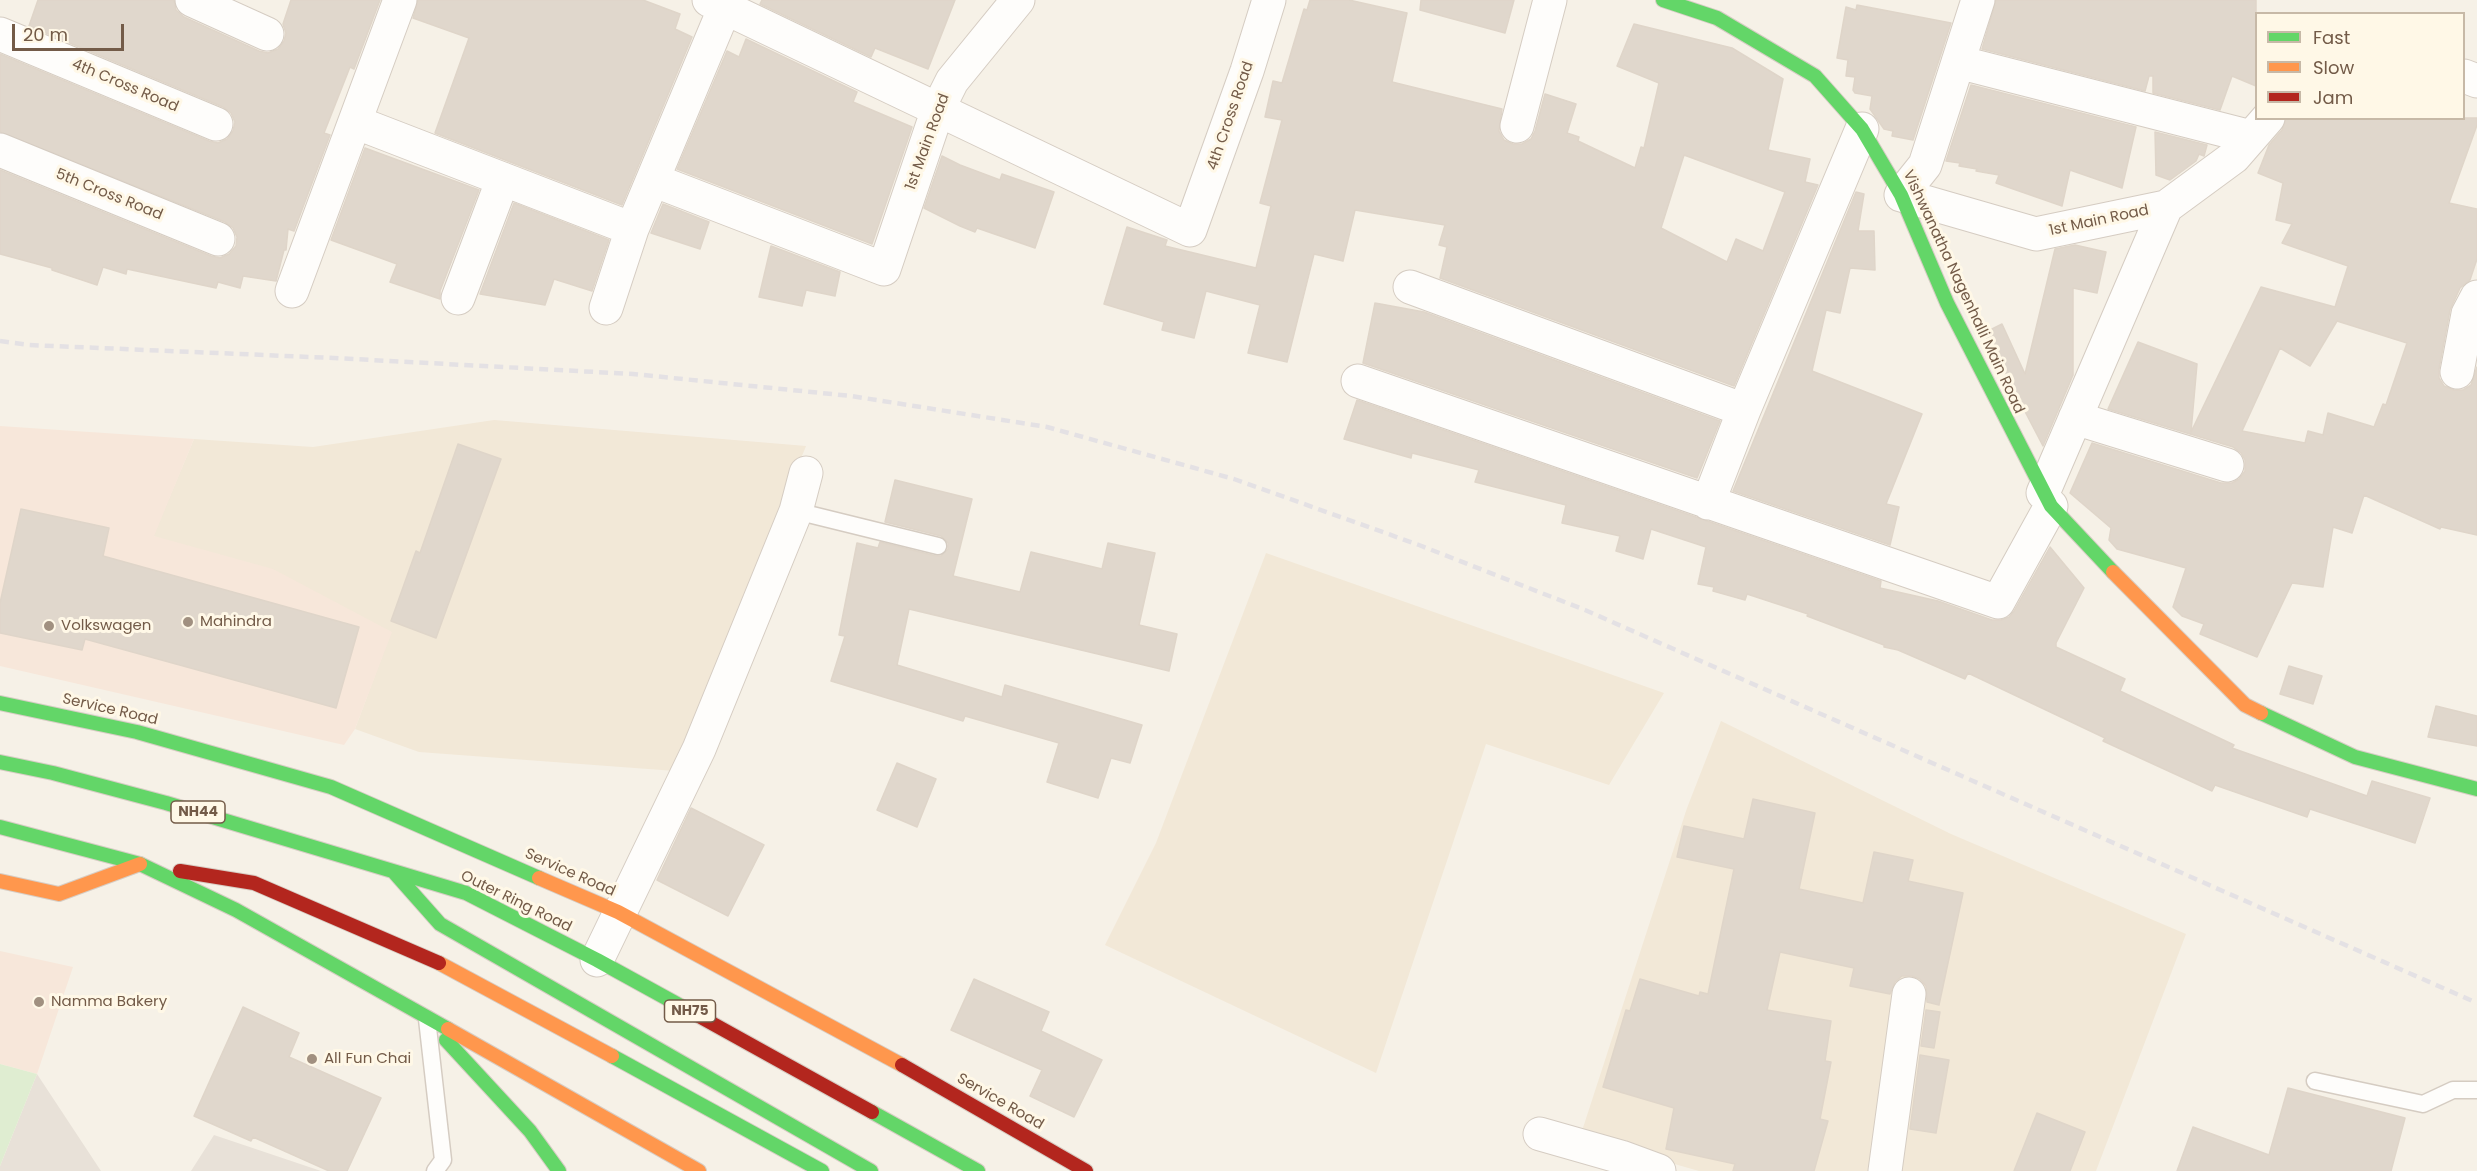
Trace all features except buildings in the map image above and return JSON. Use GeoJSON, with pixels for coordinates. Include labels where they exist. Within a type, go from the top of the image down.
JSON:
{"type":"FeatureCollection","features":[{"type":"Feature","properties":{"kind":"main road","name":"Vishwanatha Nagenhalli Main Road"},"geometry":{"type":"LineString","coordinates":[[1683,3],[1717,18],[1815,76],[1862,129],[1901,195],[1947,303],[2047,500],[2167,628],[2245,705],[2355,757],[2477,789]]}},
{"type":"Feature","properties":{"kind":"main road","name":"Service Road"},"geometry":{"type":"LineString","coordinates":[[0,703],[137,732],[331,787],[618,912],[946,1089],[1086,1171]]}},
{"type":"Feature","properties":{"kind":"main road","name":"Outer Ring Road"},"geometry":{"type":"LineString","coordinates":[[0,762],[53,773],[165,803],[466,893],[597,960],[978,1171]]}},
{"type":"Feature","properties":{"kind":"main road"},"geometry":{"type":"LineString","coordinates":[[0,827],[140,864],[254,883],[390,940],[458,972],[822,1171]]}},
{"type":"Feature","properties":{"kind":"main road"},"geometry":{"type":"LineString","coordinates":[[0,881],[59,894],[140,864],[236,910],[699,1171]]}},
{"type":"Feature","properties":{"kind":"main road"},"geometry":{"type":"LineString","coordinates":[[393,872],[440,924],[871,1171]]}},
{"type":"Feature","properties":{"kind":"main road"},"geometry":{"type":"LineString","coordinates":[[427,1018],[530,1131],[559,1171]]}},
{"type":"Feature","properties":{"kind":"street"},"geometry":{"type":"LineString","coordinates":[[192,0],[267,34]]}},
{"type":"Feature","properties":{"kind":"street"},"geometry":{"type":"LineString","coordinates":[[292,291],[400,0]]}},
{"type":"Feature","properties":{"kind":"street","name":"1st Main Road"},"geometry":{"type":"LineString","coordinates":[[652,180],[884,268],[938,109],[952,81],[1018,0]]}},
{"type":"Feature","properties":{"kind":"street","name":"4th Cross Road"},"geometry":{"type":"LineString","coordinates":[[938,109],[1190,230],[1247,71],[1269,0]]}},
{"type":"Feature","properties":{"kind":"street"},"geometry":{"type":"LineString","coordinates":[[1517,126],[1550,0]]}},
{"type":"Feature","properties":{"kind":"street"},"geometry":{"type":"LineString","coordinates":[[1901,195],[1925,165],[1978,0]]}},
{"type":"Feature","properties":{"kind":"street"},"geometry":{"type":"LineString","coordinates":[[606,308],[632,229],[721,2],[938,109]]}},
{"type":"Feature","properties":{"kind":"street","name":"4th Cross Road"},"geometry":{"type":"LineString","coordinates":[[0,34],[216,124]]}},
{"type":"Feature","properties":{"kind":"street"},"geometry":{"type":"LineString","coordinates":[[1958,62],[2259,128]]}},
{"type":"Feature","properties":{"kind":"street"},"geometry":{"type":"LineString","coordinates":[[355,122],[632,229]]}},
{"type":"Feature","properties":{"kind":"street","name":"1st Main Road"},"geometry":{"type":"LineString","coordinates":[[1901,195],[2036,234],[2166,207],[2234,157],[2259,128]]}},
{"type":"Feature","properties":{"kind":"street"},"geometry":{"type":"LineString","coordinates":[[1708,502],[1744,410],[1862,129]]}},
{"type":"Feature","properties":{"kind":"street","name":"5th Cross Road"},"geometry":{"type":"LineString","coordinates":[[0,150],[218,239]]}},
{"type":"Feature","properties":{"kind":"street"},"geometry":{"type":"LineString","coordinates":[[458,298],[503,179]]}},
{"type":"Feature","properties":{"kind":"street"},"geometry":{"type":"LineString","coordinates":[[1358,381],[1998,602],[2047,500],[2075,418],[2166,207]]}},
{"type":"Feature","properties":{"kind":"street"},"geometry":{"type":"LineString","coordinates":[[1410,287],[1744,410]]}},
{"type":"Feature","properties":{"kind":"street"},"geometry":{"type":"LineString","coordinates":[[2457,372],[2468,314],[2477,297]]}},
{"type":"Feature","properties":{"kind":"street"},"geometry":{"type":"LineString","coordinates":[[2075,418],[2227,465]]}},
{"type":"Feature","properties":{"kind":"street"},"geometry":{"type":"LineString","coordinates":[[597,960],[618,912],[699,749],[796,511],[806,473]]}},
{"type":"Feature","properties":{"kind":"street"},"geometry":{"type":"LineString","coordinates":[[1885,1171],[1909,994]]}},
{"type":"Feature","properties":{"kind":"street"},"geometry":{"type":"LineString","coordinates":[[1540,1134],[1621,1157],[1659,1171]]}},
{"type":"Feature","properties":{"kind":"lane"},"geometry":{"type":"LineString","coordinates":[[796,511],[938,546]]}},
{"type":"Feature","properties":{"kind":"lane"},"geometry":{"type":"LineString","coordinates":[[427,1018],[443,1160],[435,1171]]}},
{"type":"Feature","properties":{"kind":"lane"},"geometry":{"type":"LineString","coordinates":[[2315,1080],[2423,1104],[2453,1090],[2477,1090]]}},
{"type":"Feature","properties":{"kind":"shaded area"},"geometry":{"type":"Polygon","coordinates":[[[494,420],[806,446],[675,771],[419,752],[355,729],[391,632],[153,536],[194,439],[313,447],[494,420]]]}},
{"type":"Feature","properties":{"kind":"shaded area"},"geometry":{"type":"Polygon","coordinates":[[[0,426],[194,439],[154,536],[273,569],[392,632],[355,729],[344,745],[0,666],[0,426]]]}},
{"type":"Feature","properties":{"kind":"shaded area"},"geometry":{"type":"Polygon","coordinates":[[[1266,553],[1664,693],[1609,785],[1486,744],[1376,1073],[1105,945],[1156,843],[1266,553]]]}},
{"type":"Feature","properties":{"kind":"shaded area"},"geometry":{"type":"Polygon","coordinates":[[[1721,721],[1951,834],[2186,934],[2096,1171],[1699,1171],[1580,1137],[1687,808],[1721,721]]]}},
{"type":"Feature","properties":{"kind":"shaded area"},"geometry":{"type":"Polygon","coordinates":[[[0,951],[73,967],[37,1074],[0,1064],[0,951]]]}},
{"type":"Feature","properties":{"kind":"shaded area"},"geometry":{"type":"Polygon","coordinates":[[[37,1074],[101,1171],[0,1171],[37,1074]]]}},
{"type":"Feature","properties":{"kind":"shaded area"},"geometry":{"type":"Polygon","coordinates":[[[214,1135],[321,1171],[191,1171],[214,1135]]]}},
{"type":"Feature","properties":{"kind":"green space"},"geometry":{"type":"Polygon","coordinates":[[[0,1064],[37,1074],[0,1166],[0,1064]]]}},
{"type":"Feature","properties":{"kind":"railway"},"geometry":{"type":"LineString","coordinates":[[0,341],[29,345],[633,374],[851,396],[1047,427],[1234,479],[1419,545],[1585,610],[2477,1003]]}},
{"type":"Feature","properties":{"kind":"traffic: fast"},"geometry":{"type":"LineString","coordinates":[[1663,0],[1717,18],[1815,76],[1862,129],[1901,195],[1947,303],[2051,506],[2113,572]]}},
{"type":"Feature","properties":{"kind":"traffic: fast"},"geometry":{"type":"LineString","coordinates":[[0,703],[137,732],[331,787],[539,878]]}},
{"type":"Feature","properties":{"kind":"traffic: fast"},"geometry":{"type":"LineString","coordinates":[[2261,713],[2355,757],[2477,789]]}},
{"type":"Feature","properties":{"kind":"traffic: fast"},"geometry":{"type":"LineString","coordinates":[[0,762],[53,773],[166,803],[466,893],[597,960],[697,1015]]}},
{"type":"Feature","properties":{"kind":"traffic: fast"},"geometry":{"type":"LineString","coordinates":[[0,827],[140,864],[236,910],[448,1029]]}},
{"type":"Feature","properties":{"kind":"traffic: fast"},"geometry":{"type":"LineString","coordinates":[[393,871],[440,924],[871,1171]]}},
{"type":"Feature","properties":{"kind":"traffic: fast"},"geometry":{"type":"LineString","coordinates":[[446,1040],[530,1131],[559,1171]]}},
{"type":"Feature","properties":{"kind":"traffic: fast"},"geometry":{"type":"LineString","coordinates":[[612,1056],[822,1171]]}},
{"type":"Feature","properties":{"kind":"traffic: fast"},"geometry":{"type":"LineString","coordinates":[[872,1112],[978,1171]]}},
{"type":"Feature","properties":{"kind":"traffic: slow"},"geometry":{"type":"LineString","coordinates":[[2113,572],[2245,705],[2261,713]]}},
{"type":"Feature","properties":{"kind":"traffic: slow"},"geometry":{"type":"LineString","coordinates":[[0,881],[59,894],[140,864]]}},
{"type":"Feature","properties":{"kind":"traffic: slow"},"geometry":{"type":"LineString","coordinates":[[539,878],[618,912],[902,1065]]}},
{"type":"Feature","properties":{"kind":"traffic: slow"},"geometry":{"type":"LineString","coordinates":[[439,963],[612,1056]]}},
{"type":"Feature","properties":{"kind":"traffic: slow"},"geometry":{"type":"LineString","coordinates":[[448,1029],[699,1171]]}},
{"type":"Feature","properties":{"kind":"traffic: jam"},"geometry":{"type":"LineString","coordinates":[[180,871],[254,883],[439,963]]}},
{"type":"Feature","properties":{"kind":"traffic: jam"},"geometry":{"type":"LineString","coordinates":[[697,1015],[872,1112]]}},
{"type":"Feature","properties":{"kind":"traffic: jam"},"geometry":{"type":"LineString","coordinates":[[902,1065],[1086,1171]]}},
{"type":"Feature","properties":{"kind":"place","name":"Mahindra"},"geometry":{"type":"Point","coordinates":[188,622]}},
{"type":"Feature","properties":{"kind":"place","name":"Volkswagen"},"geometry":{"type":"Point","coordinates":[49,626]}},
{"type":"Feature","properties":{"kind":"place","name":"Namma Bakery"},"geometry":{"type":"Point","coordinates":[39,1002]}},
{"type":"Feature","properties":{"kind":"place","name":"All Fun Chai"},"geometry":{"type":"Point","coordinates":[312,1059]}}]}
